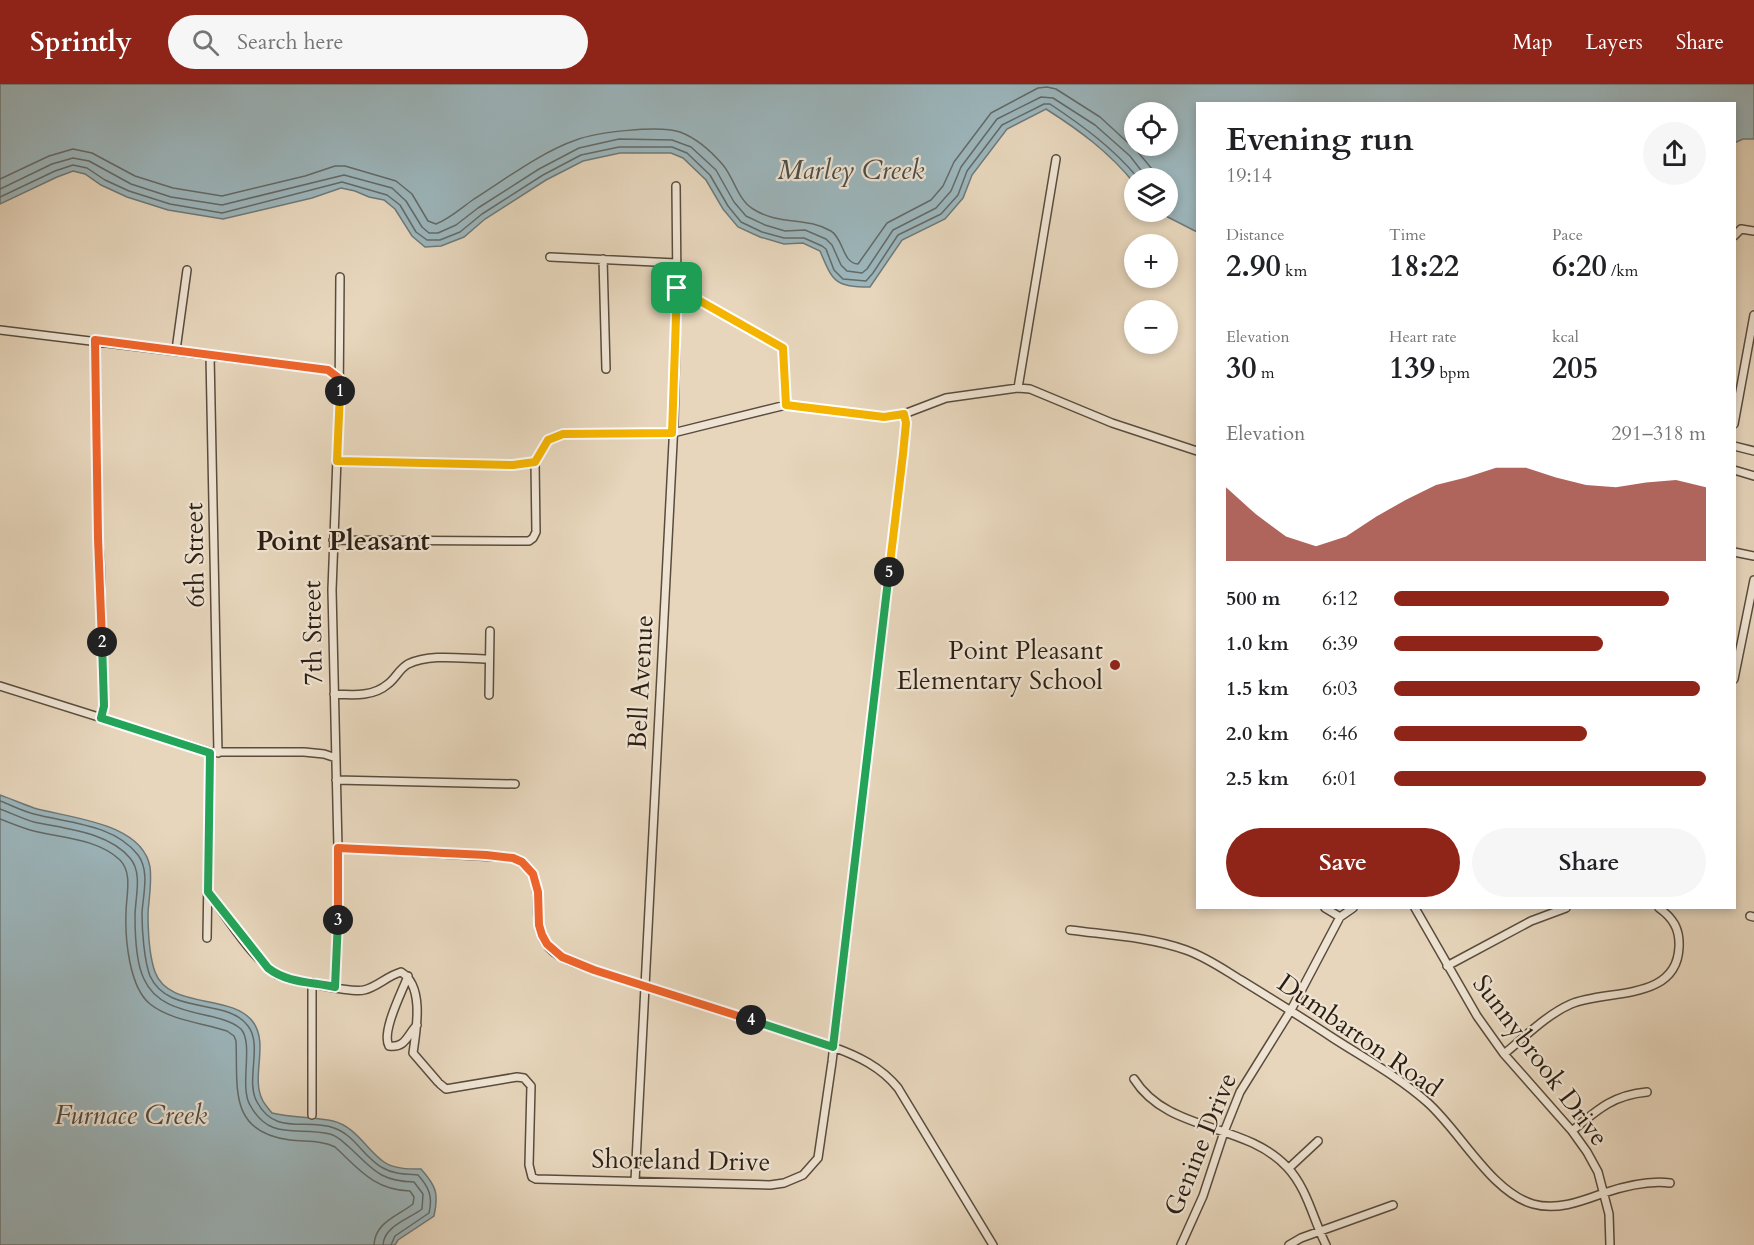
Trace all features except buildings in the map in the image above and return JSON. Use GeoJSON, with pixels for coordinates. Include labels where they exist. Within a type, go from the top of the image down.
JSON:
{"type":"FeatureCollection","features":[{"type":"Feature","properties":{"kind":"street"},"geometry":{"type":"LineString","coordinates":[[1018,388],[1056,159]]}},
{"type":"Feature","properties":{"kind":"street","name":"Bell Avenue"},"geometry":{"type":"LineString","coordinates":[[634,1180],[659,725],[672,433],[677,288],[676,186]]}},
{"type":"Feature","properties":{"kind":"street"},"geometry":{"type":"LineString","coordinates":[[1736,234],[1741,230],[1754,231]]}},
{"type":"Feature","properties":{"kind":"street"},"geometry":{"type":"LineString","coordinates":[[550,257],[676,263]]}},
{"type":"Feature","properties":{"kind":"street"},"geometry":{"type":"LineString","coordinates":[[603,259],[606,369]]}},
{"type":"Feature","properties":{"kind":"street"},"geometry":{"type":"LineString","coordinates":[[176,351],[187,270]]}},
{"type":"Feature","properties":{"kind":"street","name":"7th Street"},"geometry":{"type":"LineString","coordinates":[[335,987],[338,848],[332,590],[340,379],[340,278]]}},
{"type":"Feature","properties":{"kind":"street"},"geometry":{"type":"LineString","coordinates":[[677,288],[783,348],[786,405]]}},
{"type":"Feature","properties":{"kind":"street"},"geometry":{"type":"LineString","coordinates":[[1736,413],[1754,315]]}},
{"type":"Feature","properties":{"kind":"street"},"geometry":{"type":"LineString","coordinates":[[0,330],[328,370],[340,379]]}},
{"type":"Feature","properties":{"kind":"street"},"geometry":{"type":"LineString","coordinates":[[95,340],[98,538],[104,706],[101,718]]}},
{"type":"Feature","properties":{"kind":"street","name":"6th Street"},"geometry":{"type":"LineString","coordinates":[[207,938],[214,753],[210,355]]}},
{"type":"Feature","properties":{"kind":"street"},"geometry":{"type":"LineString","coordinates":[[333,540],[529,541],[536,532],[535,462],[548,440],[563,434],[672,433],[786,405],[884,417],[904,414],[946,398],[1018,388],[1030,389],[1112,423],[1196,451]]}},
{"type":"Feature","properties":{"kind":"street","name":"Shoreland Drive"},"geometry":{"type":"LineString","coordinates":[[417,1025],[413,1053],[446,1089],[517,1077],[524,1078],[531,1086],[529,1165],[532,1177],[536,1179],[770,1185],[784,1183],[803,1175],[818,1158],[902,465],[906,423],[904,414]]}},
{"type":"Feature","properties":{"kind":"street"},"geometry":{"type":"LineString","coordinates":[[1736,446],[1754,451]]}},
{"type":"Feature","properties":{"kind":"street"},"geometry":{"type":"LineString","coordinates":[[337,461],[513,465],[535,462]]}},
{"type":"Feature","properties":{"kind":"street"},"geometry":{"type":"LineString","coordinates":[[1736,471],[1754,476]]}},
{"type":"Feature","properties":{"kind":"street"},"geometry":{"type":"LineString","coordinates":[[1736,552],[1754,556]]}},
{"type":"Feature","properties":{"kind":"street"},"geometry":{"type":"LineString","coordinates":[[1736,659],[1738,639],[1754,580]]}},
{"type":"Feature","properties":{"kind":"street"},"geometry":{"type":"LineString","coordinates":[[489,694],[490,631]]}},
{"type":"Feature","properties":{"kind":"street"},"geometry":{"type":"LineString","coordinates":[[334,694],[370,694],[389,684],[408,664],[421,660],[488,659]]}},
{"type":"Feature","properties":{"kind":"street"},"geometry":{"type":"LineString","coordinates":[[0,686],[214,753],[304,752],[336,758]]}},
{"type":"Feature","properties":{"kind":"street"},"geometry":{"type":"LineString","coordinates":[[336,780],[515,784]]}},
{"type":"Feature","properties":{"kind":"street"},"geometry":{"type":"LineString","coordinates":[[338,848],[513,858],[529,868],[537,885],[539,925],[547,944],[562,957],[833,1047],[867,1061],[898,1088],[993,1245]]}},
{"type":"Feature","properties":{"kind":"street"},"geometry":{"type":"LineString","coordinates":[[208,892],[268,968],[277,975],[351,991],[365,990],[390,975],[401,972],[408,976],[418,1012],[417,1025],[406,1042],[399,1046],[388,1046],[386,1040],[389,1026],[408,976]]}},
{"type":"Feature","properties":{"kind":"street"},"geometry":{"type":"LineString","coordinates":[[1327,909],[1340,917]]}},
{"type":"Feature","properties":{"kind":"street","name":"Genine Drive"},"geometry":{"type":"LineString","coordinates":[[1181,1245],[1203,1196],[1240,1092],[1291,1010],[1340,917],[1352,909]]}},
{"type":"Feature","properties":{"kind":"street","name":"Sunnybrook Drive"},"geometry":{"type":"LineString","coordinates":[[1416,909],[1477,1016],[1504,1054],[1572,1131],[1587,1152],[1598,1173],[1609,1214],[1610,1245]]}},
{"type":"Feature","properties":{"kind":"street"},"geometry":{"type":"LineString","coordinates":[[1447,966],[1531,921],[1563,909]]}},
{"type":"Feature","properties":{"kind":"street"},"geometry":{"type":"LineString","coordinates":[[1504,1054],[1560,1009],[1586,999],[1646,989],[1667,976],[1678,958],[1679,934],[1675,923],[1660,909]]}},
{"type":"Feature","properties":{"kind":"street","name":"Dumbarton Road"},"geometry":{"type":"LineString","coordinates":[[1070,930],[1166,944],[1206,959],[1291,1010],[1427,1102],[1492,1176],[1508,1191],[1524,1201],[1550,1207],[1565,1205],[1632,1185],[1670,1183]]}},
{"type":"Feature","properties":{"kind":"street"},"geometry":{"type":"LineString","coordinates":[[312,982],[312,1114]]}},
{"type":"Feature","properties":{"kind":"street"},"geometry":{"type":"LineString","coordinates":[[1134,1079],[1141,1091],[1159,1106],[1178,1116],[1260,1146],[1289,1168],[1305,1193],[1318,1231],[1326,1245]]}},
{"type":"Feature","properties":{"kind":"street"},"geometry":{"type":"LineString","coordinates":[[1572,1131],[1604,1104],[1618,1097],[1647,1092]]}},
{"type":"Feature","properties":{"kind":"street"},"geometry":{"type":"LineString","coordinates":[[1289,1168],[1318,1141]]}},
{"type":"Feature","properties":{"kind":"street"},"geometry":{"type":"LineString","coordinates":[[1289,1245],[1291,1242],[1318,1231],[1393,1205]]}},
{"type":"Feature","properties":{"kind":"water","name":"Marley Creek"},"geometry":{"type":"Polygon","coordinates":[[[0,84],[1754,84],[1754,139],[1743,139],[1736,142],[1736,102],[1196,102],[1196,231],[1178,222],[1178,168],[1124,168],[1124,172],[1093,142],[1046,109],[1007,129],[972,175],[963,198],[945,219],[902,240],[870,287],[849,286],[837,281],[828,270],[820,251],[803,243],[784,244],[738,227],[723,209],[706,180],[683,158],[671,153],[620,153],[583,161],[546,180],[485,219],[464,237],[441,246],[425,247],[412,236],[395,209],[384,200],[355,191],[341,188],[312,198],[223,219],[168,210],[127,197],[101,185],[85,174],[73,171],[0,204],[0,84]]]}},
{"type":"Feature","properties":{"kind":"water","name":"Furnace Creek"},"geometry":{"type":"Polygon","coordinates":[[[0,795],[34,808],[102,824],[133,840],[144,852],[150,867],[149,943],[155,972],[162,984],[173,992],[231,1007],[243,1013],[253,1022],[258,1031],[260,1040],[259,1090],[263,1101],[272,1113],[341,1124],[388,1164],[402,1168],[421,1169],[435,1190],[434,1216],[398,1240],[395,1245],[0,1245],[0,795]]]}},
{"type":"Feature","properties":{"kind":"place","name":"Point Pleasant Elementary School"},"geometry":{"type":"Point","coordinates":[1115,665]}},
{"type":"Feature","properties":{"kind":"district","name":"Point Pleasant"},"geometry":{"type":"Point","coordinates":[343,541]}},
{"type":"Feature","properties":{"kind":"route"},"geometry":{"type":"LineString","coordinates":[[677,288],[783,348],[786,405],[884,417],[904,414],[906,423],[833,1047],[594,970],[562,957],[547,944],[542,935],[539,925],[537,885],[533,874],[522,862],[513,858],[338,848],[335,987],[291,980],[277,975],[248,944],[208,892],[210,753],[101,718],[104,706],[98,538],[95,340],[328,370],[340,379],[337,461],[513,465],[535,462],[548,440],[563,434],[672,433],[677,288]]}}]}
